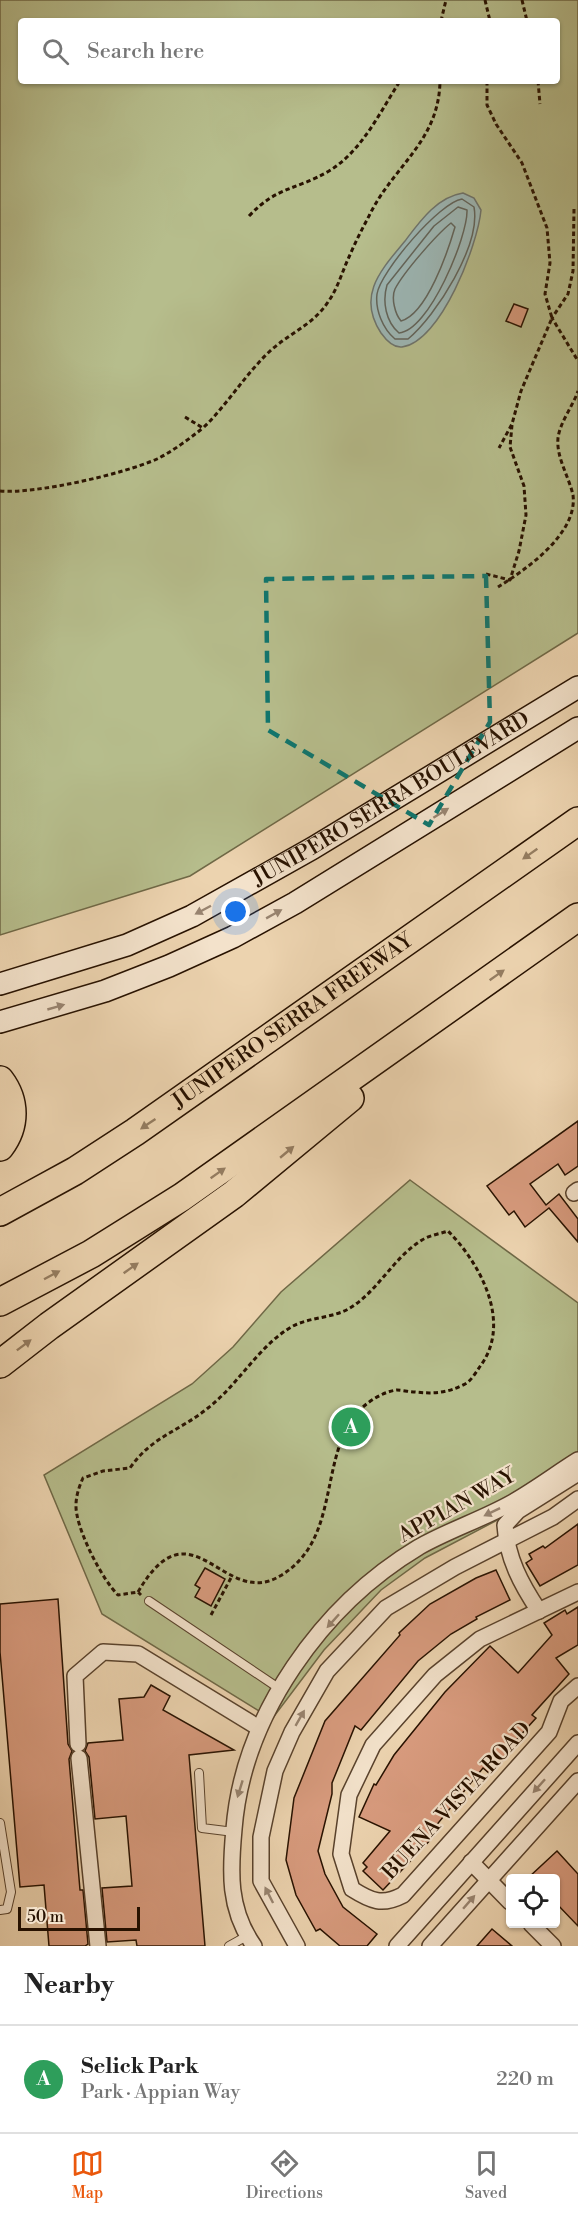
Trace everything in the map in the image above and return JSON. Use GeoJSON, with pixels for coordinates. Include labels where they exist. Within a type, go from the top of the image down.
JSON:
{"type":"FeatureCollection","features":[{"type":"Feature","properties":{"kind":"highway","name":"JUNIPERO SERRA FREEWAY"},"geometry":{"type":"LineString","coordinates":[[0,1212],[75,1171],[135,1132],[578,821]]}},
{"type":"Feature","properties":{"kind":"highway"},"geometry":{"type":"LineString","coordinates":[[0,1302],[91,1254],[182,1197],[578,918]]}},
{"type":"Feature","properties":{"kind":"highway"},"geometry":{"type":"LineString","coordinates":[[0,1364],[272,1165],[471,993]]}},
{"type":"Feature","properties":{"kind":"highway"},"geometry":{"type":"LineString","coordinates":[[0,1080],[10,1096],[13,1114],[10,1130],[0,1147]]}},
{"type":"Feature","properties":{"kind":"main road","name":"JUNIPERO SERRA BOULEVARD"},"geometry":{"type":"LineString","coordinates":[[0,984],[127,945],[192,916],[313,848],[578,687]]}},
{"type":"Feature","properties":{"kind":"main road","name":"JUNIPERO SERRA BOULEVARD"},"geometry":{"type":"LineString","coordinates":[[0,1022],[105,991],[169,966],[233,937],[295,903],[578,728]]}},
{"type":"Feature","properties":{"kind":"street","name":"APPIAN WAY"},"geometry":{"type":"LineString","coordinates":[[250,1941],[241,1928],[231,1885],[236,1799],[259,1728],[280,1689],[311,1645],[362,1589],[419,1547],[513,1502],[578,1460]]}},
{"type":"Feature","properties":{"kind":"street"},"geometry":{"type":"LineString","coordinates":[[539,1611],[513,1566],[506,1540],[505,1525],[512,1516],[578,1473]]}},
{"type":"Feature","properties":{"kind":"street"},"geometry":{"type":"LineString","coordinates":[[297,1946],[261,1881],[261,1837],[275,1772],[292,1732],[327,1671],[386,1608],[506,1540],[553,1517],[578,1499]]}},
{"type":"Feature","properties":{"kind":"street","name":"BUENA VISTA ROAD"},"geometry":{"type":"LineString","coordinates":[[578,1592],[480,1639],[435,1676],[373,1745],[349,1795],[341,1854],[352,1888],[377,1903],[391,1902],[403,1895],[549,1732],[561,1701],[578,1686]]}},
{"type":"Feature","properties":{"kind":"street"},"geometry":{"type":"LineString","coordinates":[[98,1946],[78,1751],[75,1676],[103,1652],[138,1654],[259,1728]]}},
{"type":"Feature","properties":{"kind":"street"},"geometry":{"type":"LineString","coordinates":[[397,1946],[578,1743]]}},
{"type":"Feature","properties":{"kind":"street"},"geometry":{"type":"LineString","coordinates":[[430,1946],[578,1781]]}},
{"type":"Feature","properties":{"kind":"street"},"geometry":{"type":"LineString","coordinates":[[471,1862],[506,1898]]}},
{"type":"Feature","properties":{"kind":"street"},"geometry":{"type":"LineString","coordinates":[[536,1928],[553,1946]]}},
{"type":"Feature","properties":{"kind":"lane"},"geometry":{"type":"LineString","coordinates":[[149,1601],[280,1689]]}},
{"type":"Feature","properties":{"kind":"lane"},"geometry":{"type":"LineString","coordinates":[[199,1773],[202,1828],[234,1832]]}},
{"type":"Feature","properties":{"kind":"lane"},"geometry":{"type":"LineString","coordinates":[[0,1823],[11,1892],[7,1909],[0,1910]]}},
{"type":"Feature","properties":{"kind":"lane"},"geometry":{"type":"LineString","coordinates":[[229,1946],[250,1941]]}},
{"type":"Feature","properties":{"kind":"path"},"geometry":{"type":"LineString","coordinates":[[442,18],[446,0]]}},
{"type":"Feature","properties":{"kind":"path"},"geometry":{"type":"LineString","coordinates":[[485,0],[489,18]]}},
{"type":"Feature","properties":{"kind":"path"},"geometry":{"type":"LineString","coordinates":[[522,0],[526,18]]}},
{"type":"Feature","properties":{"kind":"path"},"geometry":{"type":"LineString","coordinates":[[249,216],[272,194],[329,171],[343,159],[365,136],[398,84]]}},
{"type":"Feature","properties":{"kind":"path"},"geometry":{"type":"LineString","coordinates":[[0,492],[26,491],[80,481],[157,459],[203,428],[224,407],[236,388],[271,350],[314,319],[328,302],[369,214],[397,172],[412,157],[427,136],[440,96],[440,84]]}},
{"type":"Feature","properties":{"kind":"path"},"geometry":{"type":"LineString","coordinates":[[488,84],[487,105],[496,124],[522,163],[547,228],[550,262],[545,294],[552,318],[578,361]]}},
{"type":"Feature","properties":{"kind":"path"},"geometry":{"type":"LineString","coordinates":[[538,84],[540,104]]}},
{"type":"Feature","properties":{"kind":"path"},"geometry":{"type":"LineString","coordinates":[[510,580],[519,551],[526,515],[524,486],[510,447],[512,424],[521,391],[552,318],[568,294],[573,271],[574,209]]}},
{"type":"Feature","properties":{"kind":"path"},"geometry":{"type":"LineString","coordinates":[[498,587],[529,568],[547,551],[570,520],[573,495],[560,454],[558,437],[578,391]]}},
{"type":"Feature","properties":{"kind":"path"},"geometry":{"type":"LineString","coordinates":[[185,417],[203,428]]}},
{"type":"Feature","properties":{"kind":"path"},"geometry":{"type":"LineString","coordinates":[[499,448],[512,424]]}},
{"type":"Feature","properties":{"kind":"path"},"geometry":{"type":"LineString","coordinates":[[486,574],[510,580]]}},
{"type":"Feature","properties":{"kind":"path"},"geometry":{"type":"LineString","coordinates":[[448,1231],[462,1245],[488,1291],[494,1311],[486,1357],[466,1384],[444,1393],[396,1390],[372,1400],[353,1418],[340,1443],[323,1518],[313,1543],[296,1564],[278,1577],[257,1582],[232,1576],[191,1553],[174,1554],[159,1562],[149,1573],[138,1592],[118,1595],[106,1583],[77,1514],[77,1490],[84,1478],[103,1471],[130,1468],[141,1451],[162,1435],[207,1409],[225,1393],[277,1337],[295,1325],[349,1309],[400,1257],[424,1239],[448,1231]]}},
{"type":"Feature","properties":{"kind":"path"},"geometry":{"type":"LineString","coordinates":[[210,1615],[232,1576]]}},
{"type":"Feature","properties":{"kind":"highlighted area"},"geometry":{"type":"Polygon","coordinates":[[[486,576],[490,722],[429,825],[268,730],[266,579],[486,576]]]}},
{"type":"Feature","properties":{"kind":"green space"},"geometry":{"type":"Polygon","coordinates":[[[0,0],[578,0],[578,633],[190,876],[0,935],[0,0]]]}},
{"type":"Feature","properties":{"kind":"green space"},"geometry":{"type":"Polygon","coordinates":[[[410,1180],[578,1303],[578,1469],[526,1505],[425,1558],[381,1590],[324,1650],[272,1719],[102,1614],[44,1475],[192,1384],[233,1347],[281,1292],[410,1180]]]}},
{"type":"Feature","properties":{"kind":"water"},"geometry":{"type":"Polygon","coordinates":[[[463,193],[474,198],[481,210],[465,267],[443,310],[430,328],[416,341],[402,347],[396,346],[383,336],[374,319],[371,307],[375,283],[388,262],[430,211],[445,199],[463,193]]]}},
{"type":"Feature","properties":{"kind":"building"},"geometry":{"type":"Polygon","coordinates":[[[514,304],[528,309],[521,327],[506,321],[514,304]]]}},
{"type":"Feature","properties":{"kind":"building"},"geometry":{"type":"Polygon","coordinates":[[[578,1121],[578,1166],[565,1175],[558,1164],[530,1184],[546,1205],[559,1194],[578,1219],[578,1242],[549,1208],[525,1227],[514,1211],[509,1215],[487,1186],[578,1121]]]}},
{"type":"Feature","properties":{"kind":"building"},"geometry":{"type":"Polygon","coordinates":[[[578,1524],[578,1565],[540,1586],[526,1563],[532,1559],[529,1554],[543,1546],[545,1548],[578,1524]]]}},
{"type":"Feature","properties":{"kind":"building"},"geometry":{"type":"Polygon","coordinates":[[[205,1568],[225,1579],[211,1606],[195,1597],[200,1588],[195,1585],[205,1568]]]}},
{"type":"Feature","properties":{"kind":"building"},"geometry":{"type":"Polygon","coordinates":[[[496,1570],[510,1600],[476,1617],[477,1619],[451,1634],[418,1661],[361,1730],[355,1726],[332,1783],[332,1794],[318,1851],[325,1874],[343,1907],[377,1934],[367,1946],[340,1946],[320,1929],[316,1931],[296,1895],[286,1860],[294,1798],[325,1721],[400,1635],[399,1633],[430,1604],[476,1578],[496,1570]]]}},
{"type":"Feature","properties":{"kind":"building"},"geometry":{"type":"Polygon","coordinates":[[[58,1599],[68,1744],[72,1751],[69,1759],[80,1890],[83,1890],[88,1944],[85,1946],[49,1946],[44,1885],[20,1887],[0,1652],[0,1604],[58,1599]]]}},
{"type":"Feature","properties":{"kind":"building"},"geometry":{"type":"Polygon","coordinates":[[[578,1607],[578,1645],[556,1658],[569,1674],[532,1715],[536,1718],[517,1739],[520,1742],[490,1774],[483,1768],[430,1833],[434,1836],[383,1890],[363,1871],[367,1867],[363,1863],[390,1831],[359,1817],[374,1784],[376,1785],[394,1755],[445,1692],[490,1646],[518,1673],[552,1635],[544,1623],[565,1610],[567,1614],[578,1607]]]}},
{"type":"Feature","properties":{"kind":"building"},"geometry":{"type":"Polygon","coordinates":[[[151,1685],[170,1696],[163,1710],[234,1750],[189,1755],[205,1946],[137,1946],[136,1940],[107,1942],[102,1888],[132,1886],[126,1816],[95,1819],[89,1757],[85,1751],[88,1743],[123,1740],[119,1699],[144,1697],[151,1685]]]}},
{"type":"Feature","properties":{"kind":"building"},"geometry":{"type":"Polygon","coordinates":[[[557,1851],[578,1874],[578,1926],[560,1907],[560,1874],[532,1874],[557,1851]]]}},
{"type":"Feature","properties":{"kind":"building"},"geometry":{"type":"Polygon","coordinates":[[[492,1929],[512,1946],[477,1946],[492,1929]]]}},
{"type":"Feature","properties":{"kind":"place","name":"Selick Park"},"geometry":{"type":"Point","coordinates":[351,1427]}}]}
